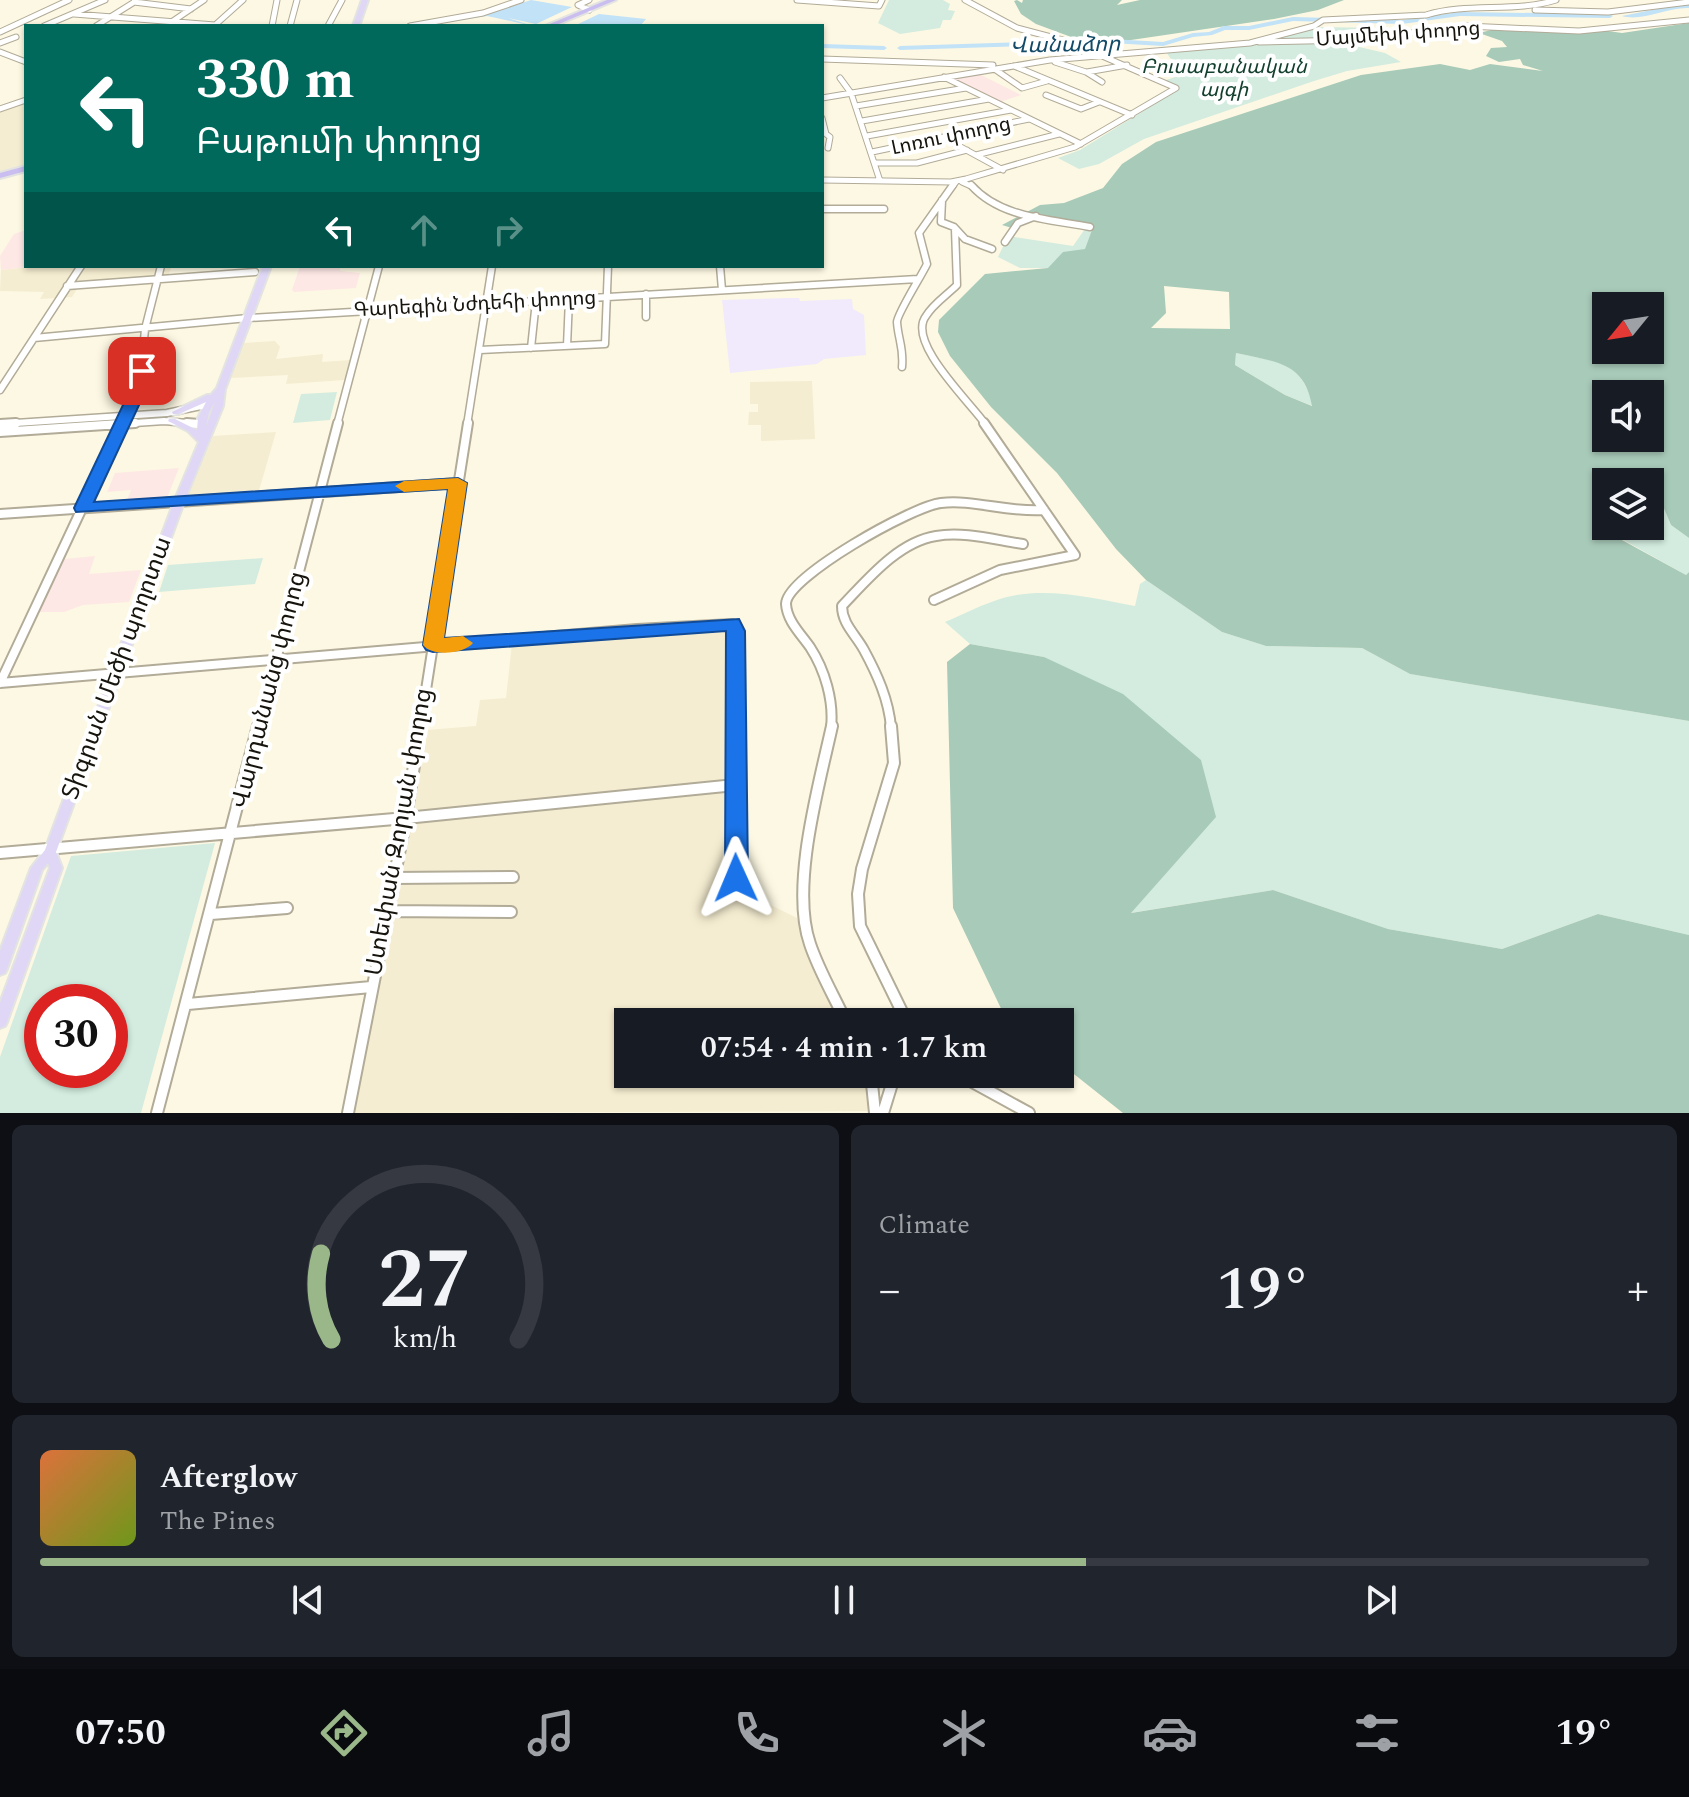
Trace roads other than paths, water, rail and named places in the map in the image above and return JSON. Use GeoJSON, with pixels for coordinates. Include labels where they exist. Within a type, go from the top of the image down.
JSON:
{"type":"FeatureCollection","features":[{"type":"Feature","properties":{"kind":"highway"},"geometry":{"type":"LineString","coordinates":[[553,24],[613,0]]}},
{"type":"Feature","properties":{"kind":"highway"},"geometry":{"type":"LineString","coordinates":[[0,176],[24,169]]}},
{"type":"Feature","properties":{"kind":"main road"},"geometry":{"type":"LineString","coordinates":[[357,22],[365,0]]}},
{"type":"Feature","properties":{"kind":"main road","name":"Տիգրան Մեծի պողոտա"},"geometry":{"type":"LineString","coordinates":[[0,969],[37,868],[51,850],[202,440],[214,420],[221,389],[266,268]]}},
{"type":"Feature","properties":{"kind":"main road"},"geometry":{"type":"LineString","coordinates":[[202,440],[174,416],[221,389]]}},
{"type":"Feature","properties":{"kind":"main road","name":"Տիգրան Մեծի պողոտա"},"geometry":{"type":"LineString","coordinates":[[199,424],[206,405],[221,389]]}},
{"type":"Feature","properties":{"kind":"main road"},"geometry":{"type":"LineString","coordinates":[[206,405],[216,403],[219,406]]}},
{"type":"Feature","properties":{"kind":"main road"},"geometry":{"type":"LineString","coordinates":[[202,440],[199,424],[209,424],[214,420]]}},
{"type":"Feature","properties":{"kind":"main road","name":"Տիգրան Մեծի պողոտա"},"geometry":{"type":"LineString","coordinates":[[1,1015],[56,868],[51,850]]}},
{"type":"Feature","properties":{"kind":"street"},"geometry":{"type":"LineString","coordinates":[[0,32],[69,0]]}},
{"type":"Feature","properties":{"kind":"street"},"geometry":{"type":"LineString","coordinates":[[49,24],[105,0]]}},
{"type":"Feature","properties":{"kind":"street"},"geometry":{"type":"LineString","coordinates":[[169,24],[204,0]]}},
{"type":"Feature","properties":{"kind":"street"},"geometry":{"type":"LineString","coordinates":[[216,24],[243,0]]}},
{"type":"Feature","properties":{"kind":"street"},"geometry":{"type":"LineString","coordinates":[[272,24],[277,0]]}},
{"type":"Feature","properties":{"kind":"street"},"geometry":{"type":"LineString","coordinates":[[291,24],[297,0]]}},
{"type":"Feature","properties":{"kind":"street"},"geometry":{"type":"LineString","coordinates":[[329,24],[342,0]]}},
{"type":"Feature","properties":{"kind":"street"},"geometry":{"type":"LineString","coordinates":[[422,24],[485,13],[521,0]]}},
{"type":"Feature","properties":{"kind":"street"},"geometry":{"type":"LineString","coordinates":[[589,0],[578,5],[589,10]]}},
{"type":"Feature","properties":{"kind":"street"},"geometry":{"type":"LineString","coordinates":[[797,0],[881,3]]}},
{"type":"Feature","properties":{"kind":"street"},"geometry":{"type":"LineString","coordinates":[[902,367],[904,349],[897,321],[899,312],[913,293],[927,259],[919,233],[957,182],[1081,144],[1176,88],[1092,50],[1017,28],[965,0]]}},
{"type":"Feature","properties":{"kind":"street"},"geometry":{"type":"LineString","coordinates":[[1510,9],[1534,7],[1556,0]]}},
{"type":"Feature","properties":{"kind":"street"},"geometry":{"type":"LineString","coordinates":[[99,24],[136,1],[191,9]]}},
{"type":"Feature","properties":{"kind":"street"},"geometry":{"type":"LineString","coordinates":[[824,98],[1050,60],[1250,43],[1317,22],[1426,15],[1438,10],[1455,9],[1608,12],[1689,2]]}},
{"type":"Feature","properties":{"kind":"street"},"geometry":{"type":"LineString","coordinates":[[74,14],[193,24]]}},
{"type":"Feature","properties":{"kind":"street"},"geometry":{"type":"LineString","coordinates":[[127,24],[135,19]]}},
{"type":"Feature","properties":{"kind":"street","name":"Մայմեխի փողոց"},"geometry":{"type":"LineString","coordinates":[[1250,43],[1353,40],[1468,26],[1579,31],[1689,20]]}},
{"type":"Feature","properties":{"kind":"street"},"geometry":{"type":"LineString","coordinates":[[0,43],[16,37]]}},
{"type":"Feature","properties":{"kind":"street"},"geometry":{"type":"LineString","coordinates":[[0,52],[24,61]]}},
{"type":"Feature","properties":{"kind":"street"},"geometry":{"type":"LineString","coordinates":[[824,59],[1012,65],[1132,115]]}},
{"type":"Feature","properties":{"kind":"street"},"geometry":{"type":"LineString","coordinates":[[1050,60],[1086,72],[1102,82]]}},
{"type":"Feature","properties":{"kind":"street"},"geometry":{"type":"LineString","coordinates":[[1086,72],[1127,65]]}},
{"type":"Feature","properties":{"kind":"street"},"geometry":{"type":"LineString","coordinates":[[993,68],[1022,88],[1048,81]]}},
{"type":"Feature","properties":{"kind":"street"},"geometry":{"type":"LineString","coordinates":[[943,77],[1081,144]]}},
{"type":"Feature","properties":{"kind":"street"},"geometry":{"type":"LineString","coordinates":[[840,78],[851,93],[862,121],[880,181]]}},
{"type":"Feature","properties":{"kind":"street"},"geometry":{"type":"LineString","coordinates":[[856,106],[967,88]]}},
{"type":"Feature","properties":{"kind":"street"},"geometry":{"type":"LineString","coordinates":[[1046,95],[1081,109],[1099,102]]}},
{"type":"Feature","properties":{"kind":"street"},"geometry":{"type":"LineString","coordinates":[[862,121],[990,99]]}},
{"type":"Feature","properties":{"kind":"street"},"geometry":{"type":"LineString","coordinates":[[0,109],[24,101]]}},
{"type":"Feature","properties":{"kind":"street"},"geometry":{"type":"LineString","coordinates":[[867,136],[917,130],[1012,110]]}},
{"type":"Feature","properties":{"kind":"street","name":"Լոռու փողոց"},"geometry":{"type":"LineString","coordinates":[[872,152],[1029,119]]}},
{"type":"Feature","properties":{"kind":"street"},"geometry":{"type":"LineString","coordinates":[[824,126],[830,137],[828,148]]}},
{"type":"Feature","properties":{"kind":"street"},"geometry":{"type":"LineString","coordinates":[[976,155],[1060,134]]}},
{"type":"Feature","properties":{"kind":"street"},"geometry":{"type":"LineString","coordinates":[[946,138],[1003,170]]}},
{"type":"Feature","properties":{"kind":"street"},"geometry":{"type":"LineString","coordinates":[[876,163],[917,163],[967,150]]}},
{"type":"Feature","properties":{"kind":"street"},"geometry":{"type":"LineString","coordinates":[[824,180],[970,184],[984,200],[1000,209],[1090,227]]}},
{"type":"Feature","properties":{"kind":"street"},"geometry":{"type":"LineString","coordinates":[[942,199],[941,222],[965,239],[992,249]]}},
{"type":"Feature","properties":{"kind":"street"},"geometry":{"type":"LineString","coordinates":[[824,209],[884,209]]}},
{"type":"Feature","properties":{"kind":"street"},"geometry":{"type":"LineString","coordinates":[[1005,242],[1018,223],[1036,215]]}},
{"type":"Feature","properties":{"kind":"street"},"geometry":{"type":"LineString","coordinates":[[934,600],[1000,570],[1075,555],[981,418],[923,341],[924,317],[957,285],[955,229]]}},
{"type":"Feature","properties":{"kind":"street"},"geometry":{"type":"LineString","coordinates":[[0,390],[80,268]]}},
{"type":"Feature","properties":{"kind":"street"},"geometry":{"type":"LineString","coordinates":[[0,683],[140,384],[145,327],[160,268]]}},
{"type":"Feature","properties":{"kind":"street","name":"Վարդանանց փողոց"},"geometry":{"type":"LineString","coordinates":[[157,1113],[378,268]]}},
{"type":"Feature","properties":{"kind":"street","name":"Ստեփան Զորյան փողոց"},"geometry":{"type":"LineString","coordinates":[[348,1113],[406,818],[492,268]]}},
{"type":"Feature","properties":{"kind":"street"},"geometry":{"type":"LineString","coordinates":[[480,350],[605,344],[608,268]]}},
{"type":"Feature","properties":{"kind":"street"},"geometry":{"type":"LineString","coordinates":[[720,268],[722,290]]}},
{"type":"Feature","properties":{"kind":"street"},"geometry":{"type":"LineString","coordinates":[[67,286],[255,272]]}},
{"type":"Feature","properties":{"kind":"street","name":"Գարեգին Նժդեհի փողոց"},"geometry":{"type":"LineString","coordinates":[[34,338],[248,318],[918,279]]}},
{"type":"Feature","properties":{"kind":"street"},"geometry":{"type":"LineString","coordinates":[[646,294],[646,317]]}},
{"type":"Feature","properties":{"kind":"street"},"geometry":{"type":"LineString","coordinates":[[567,346],[569,299]]}},
{"type":"Feature","properties":{"kind":"street"},"geometry":{"type":"LineString","coordinates":[[531,348],[536,301]]}},
{"type":"Feature","properties":{"kind":"street"},"geometry":{"type":"LineString","coordinates":[[0,432],[174,416],[206,405]]}},
{"type":"Feature","properties":{"kind":"street"},"geometry":{"type":"LineString","coordinates":[[174,416],[199,424]]}},
{"type":"Feature","properties":{"kind":"street"},"geometry":{"type":"LineString","coordinates":[[0,424],[123,420]]}},
{"type":"Feature","properties":{"kind":"street"},"geometry":{"type":"LineString","coordinates":[[0,514],[458,483]]}},
{"type":"Feature","properties":{"kind":"street"},"geometry":{"type":"LineString","coordinates":[[840,1008],[809,942],[804,908],[808,839],[832,724],[831,696],[812,650],[789,617],[786,602],[791,591],[813,571],[877,531],[931,504],[946,502],[1020,512],[1044,510]]}},
{"type":"Feature","properties":{"kind":"street"},"geometry":{"type":"LineString","coordinates":[[900,1008],[860,926],[858,894],[862,869],[894,763],[890,715],[885,695],[864,650],[842,617],[842,606],[867,581],[925,539],[960,537],[1023,544]]}},
{"type":"Feature","properties":{"kind":"street"},"geometry":{"type":"LineString","coordinates":[[0,683],[727,623],[736,631],[736,878]]}},
{"type":"Feature","properties":{"kind":"street"},"geometry":{"type":"LineString","coordinates":[[0,853],[406,818],[735,785]]}},
{"type":"Feature","properties":{"kind":"street"},"geometry":{"type":"LineString","coordinates":[[393,878],[513,877]]}},
{"type":"Feature","properties":{"kind":"street"},"geometry":{"type":"LineString","coordinates":[[211,914],[287,908]]}},
{"type":"Feature","properties":{"kind":"street"},"geometry":{"type":"LineString","coordinates":[[387,911],[511,912]]}},
{"type":"Feature","properties":{"kind":"street"},"geometry":{"type":"LineString","coordinates":[[188,1004],[371,987]]}},
{"type":"Feature","properties":{"kind":"street"},"geometry":{"type":"LineString","coordinates":[[872,1088],[875,1113]]}},
{"type":"Feature","properties":{"kind":"street"},"geometry":{"type":"LineString","coordinates":[[883,1113],[891,1088]]}},
{"type":"Feature","properties":{"kind":"street"},"geometry":{"type":"LineString","coordinates":[[983,1088],[1029,1113]]}},
{"type":"Feature","properties":{"kind":"water"},"geometry":{"type":"Polygon","coordinates":[[[531,0],[572,7],[536,24],[487,16],[435,24],[478,17],[531,0]]]}},
{"type":"Feature","properties":{"kind":"water"},"geometry":{"type":"Polygon","coordinates":[[[599,14],[646,19],[642,24],[578,24],[599,14]]]}},
{"type":"Feature","properties":{"kind":"waterway","name":"Վանաձոր"},"geometry":{"type":"LineString","coordinates":[[1625,16],[1689,6]]}},
{"type":"Feature","properties":{"kind":"waterway","name":"Վանաձոր"},"geometry":{"type":"LineString","coordinates":[[900,48],[1023,44],[1054,48],[1111,41],[1163,44],[1224,28],[1249,28],[1293,19],[1402,22],[1460,14],[1610,16]]}},
{"type":"Feature","properties":{"kind":"waterway","name":"Վանաձոր"},"geometry":{"type":"LineString","coordinates":[[824,46],[884,48]]}},
{"type":"Feature","properties":{"kind":"park label","name":"Բուսաբանական այգի"},"geometry":{"type":"Point","coordinates":[1224,78]}}]}
